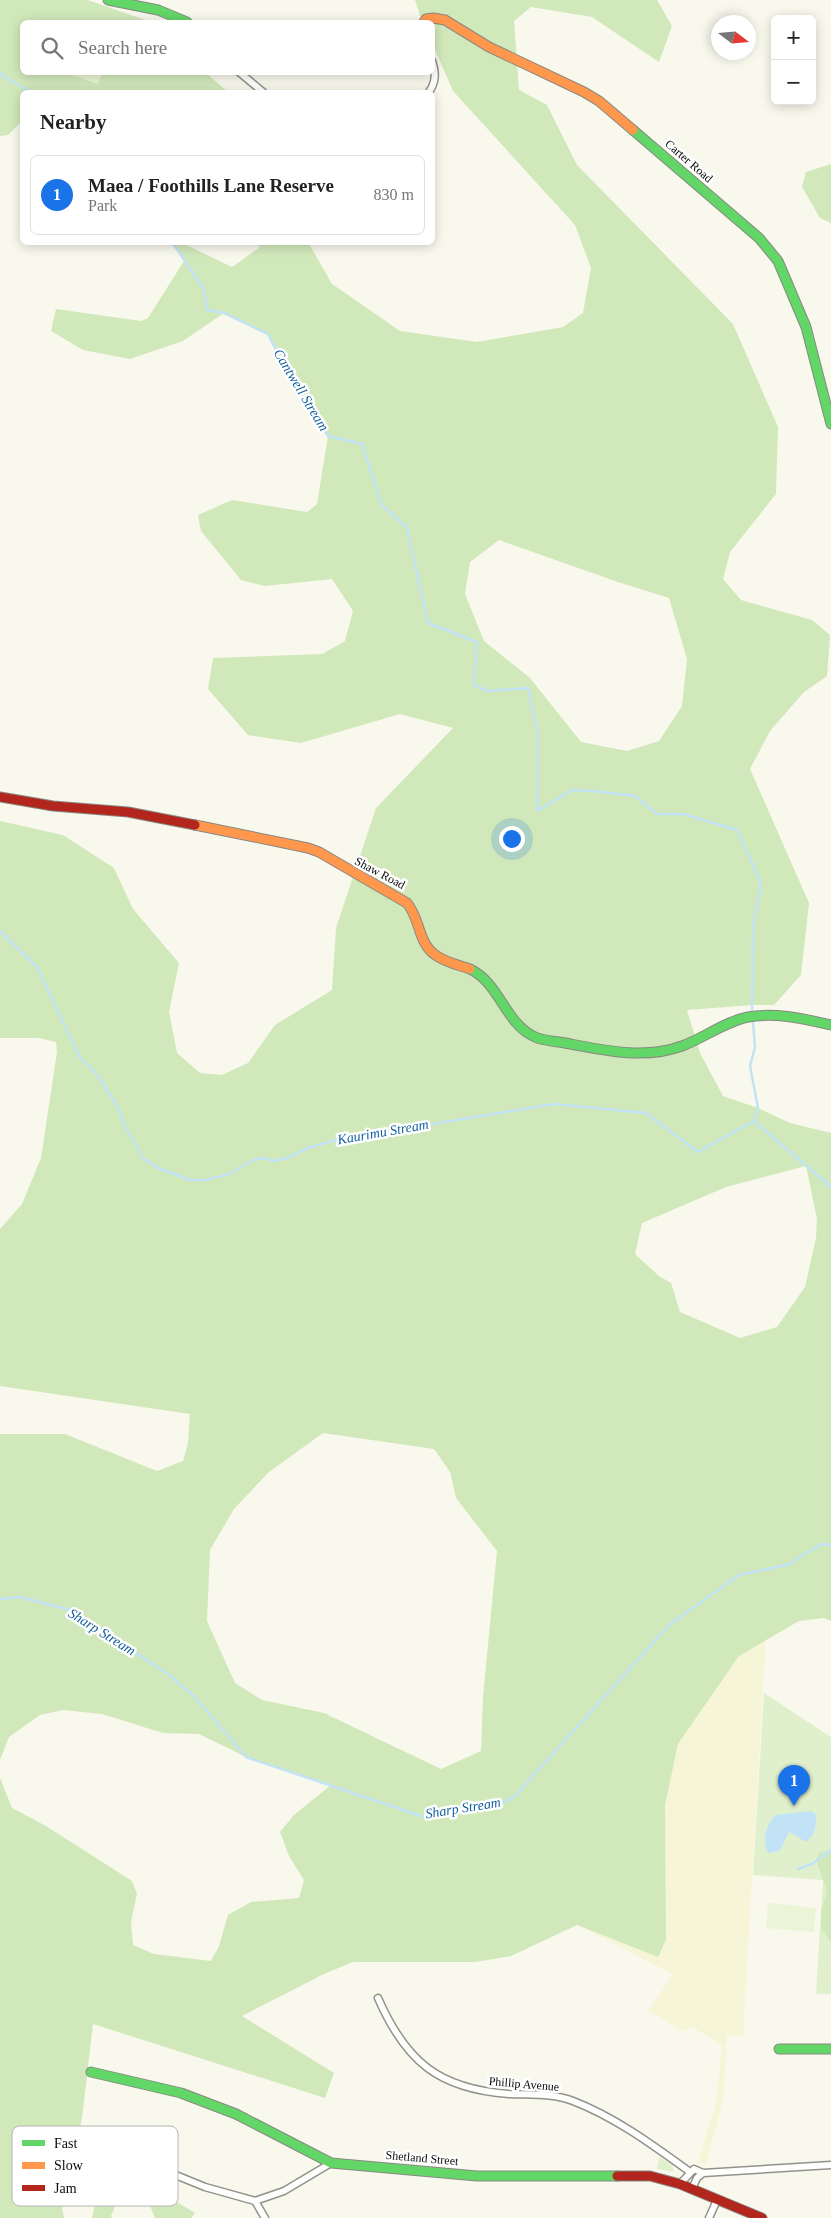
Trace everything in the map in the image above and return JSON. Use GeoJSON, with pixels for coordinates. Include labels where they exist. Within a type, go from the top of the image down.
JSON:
{"type":"FeatureCollection","features":[{"type":"Feature","properties":{"kind":"street"},"geometry":{"type":"LineString","coordinates":[[108,0],[157,8],[183,20]]}},
{"type":"Feature","properties":{"kind":"street","name":"Carter Road"},"geometry":{"type":"LineString","coordinates":[[425,20],[433,16],[441,18],[474,39],[509,57],[569,83],[599,100],[759,238],[778,261],[806,327],[831,424]]}},
{"type":"Feature","properties":{"kind":"street"},"geometry":{"type":"LineString","coordinates":[[431,90],[436,74],[435,71]]}},
{"type":"Feature","properties":{"kind":"street"},"geometry":{"type":"LineString","coordinates":[[243,75],[261,90]]}},
{"type":"Feature","properties":{"kind":"street","name":"Shaw Road"},"geometry":{"type":"LineString","coordinates":[[0,797],[53,806],[128,812],[205,826],[319,852],[407,902],[417,914],[429,950],[439,958],[478,974],[493,989],[520,1026],[531,1035],[544,1039],[600,1051],[641,1053],[679,1047],[704,1038],[745,1018],[772,1015],[831,1025]]}},
{"type":"Feature","properties":{"kind":"street","name":"Phillip Avenue"},"geometry":{"type":"LineString","coordinates":[[378,1998],[386,2016],[412,2054],[423,2066],[451,2082],[483,2092],[553,2096],[572,2101],[609,2119],[690,2172]]}},
{"type":"Feature","properties":{"kind":"street"},"geometry":{"type":"LineString","coordinates":[[778,2048],[831,2048]]}},
{"type":"Feature","properties":{"kind":"street","name":"Shetland Street"},"geometry":{"type":"LineString","coordinates":[[91,2072],[181,2092],[236,2114],[331,2163],[477,2176],[650,2176],[680,2184],[762,2218]]}},
{"type":"Feature","properties":{"kind":"street"},"geometry":{"type":"LineString","coordinates":[[178,2176],[205,2187],[255,2201],[284,2191],[331,2163]]}},
{"type":"Feature","properties":{"kind":"street"},"geometry":{"type":"LineString","coordinates":[[680,2184],[694,2170],[703,2172],[831,2165]]}},
{"type":"Feature","properties":{"kind":"street"},"geometry":{"type":"LineString","coordinates":[[692,2189],[697,2178],[703,2172]]}},
{"type":"Feature","properties":{"kind":"street"},"geometry":{"type":"LineString","coordinates":[[710,2218],[717,2200]]}},
{"type":"Feature","properties":{"kind":"street"},"geometry":{"type":"LineString","coordinates":[[255,2201],[265,2218]]}},
{"type":"Feature","properties":{"kind":"shaded area"},"geometry":{"type":"Polygon","coordinates":[[[766,1637],[743,2036],[727,2035],[723,2101],[706,2164],[698,2162],[716,2103],[722,2045],[692,2027],[685,2032],[648,2011],[673,1974],[577,1925],[658,1956],[666,1940],[665,1805],[678,1744],[739,1656],[766,1637]]]}},
{"type":"Feature","properties":{"kind":"green space"},"geometry":{"type":"Polygon","coordinates":[[[0,0],[88,0],[145,20],[20,20],[20,75],[208,75],[226,90],[20,90],[20,123],[8,135],[0,136],[0,0]]]}},
{"type":"Feature","properties":{"kind":"green space"},"geometry":{"type":"Polygon","coordinates":[[[415,0],[657,0],[672,26],[659,62],[592,17],[531,7],[514,21],[519,90],[547,105],[577,165],[733,324],[778,427],[776,494],[730,552],[723,579],[741,600],[812,620],[830,635],[827,676],[804,692],[770,731],[750,769],[809,903],[801,975],[774,1005],[687,1010],[700,1053],[723,1096],[758,1108],[790,1123],[831,1133],[831,1621],[824,1618],[799,1621],[739,1656],[678,1744],[665,1805],[666,1940],[658,1957],[577,1925],[511,1956],[475,1962],[353,1962],[324,1974],[242,2016],[334,2073],[325,2098],[93,2024],[80,2126],[12,2126],[12,2206],[63,2206],[64,2218],[0,2218],[0,1778],[12,1808],[46,1826],[132,1881],[137,1894],[131,1922],[133,1945],[154,1954],[211,1961],[219,1946],[228,1915],[251,1902],[299,1898],[304,1880],[289,1856],[280,1832],[294,1815],[331,1785],[246,1757],[199,1734],[163,1733],[102,1714],[63,1710],[40,1715],[9,1737],[0,1760],[0,1434],[65,1434],[157,1471],[183,1461],[188,1443],[190,1414],[0,1386],[0,1229],[22,1204],[41,1158],[57,1052],[56,1042],[39,1038],[0,1038],[0,821],[63,835],[114,868],[133,909],[179,963],[169,1012],[177,1053],[200,1073],[222,1075],[248,1063],[275,1025],[332,990],[336,928],[376,808],[453,728],[400,714],[301,743],[248,735],[208,689],[213,658],[322,654],[345,641],[353,611],[332,579],[265,586],[241,580],[201,531],[198,515],[232,500],[307,512],[317,504],[328,436],[287,372],[268,334],[224,313],[183,341],[130,359],[83,350],[51,331],[56,309],[141,321],[148,318],[184,261],[173,245],[186,245],[232,267],[259,248],[259,245],[310,245],[332,284],[400,331],[477,342],[563,327],[583,313],[591,268],[575,225],[453,91],[435,50],[435,20],[421,20],[415,0]],[[499,540],[470,562],[465,594],[484,641],[530,678],[581,742],[627,751],[659,741],[682,706],[687,659],[669,598],[499,540]],[[806,1166],[726,1187],[642,1223],[635,1254],[659,1276],[671,1283],[680,1312],[740,1338],[777,1327],[805,1287],[816,1238],[817,1219],[806,1166]],[[323,1433],[269,1472],[234,1509],[210,1550],[207,1621],[235,1683],[262,1700],[324,1713],[441,1769],[481,1751],[483,1697],[497,1551],[456,1498],[450,1472],[434,1449],[323,1433]]]}},
{"type":"Feature","properties":{"kind":"green space"},"geometry":{"type":"Polygon","coordinates":[[[72,75],[101,75],[98,84],[72,75]]]}},
{"type":"Feature","properties":{"kind":"green space"},"geometry":{"type":"Polygon","coordinates":[[[831,164],[831,223],[820,218],[802,187],[806,172],[831,164]]]}},
{"type":"Feature","properties":{"kind":"green space"},"geometry":{"type":"Polygon","coordinates":[[[764,1693],[831,1737],[831,1994],[816,1994],[823,1880],[753,1875],[764,1693]]]}},
{"type":"Feature","properties":{"kind":"green space"},"geometry":{"type":"Polygon","coordinates":[[[831,1849],[831,1942],[821,1928],[821,1912],[827,1891],[816,1860],[819,1853],[831,1849]]]}},
{"type":"Feature","properties":{"kind":"green space"},"geometry":{"type":"Polygon","coordinates":[[[768,1903],[816,1908],[814,1932],[766,1928],[768,1903]]]}},
{"type":"Feature","properties":{"kind":"green space"},"geometry":{"type":"Polygon","coordinates":[[[659,2157],[673,2165],[673,2172],[657,2169],[659,2157]]]}},
{"type":"Feature","properties":{"kind":"green space"},"geometry":{"type":"Polygon","coordinates":[[[178,2203],[195,2213],[191,2218],[155,2218],[150,2206],[178,2206],[178,2203]]]}},
{"type":"Feature","properties":{"kind":"green space"},"geometry":{"type":"Polygon","coordinates":[[[95,2206],[115,2206],[112,2218],[92,2218],[95,2206]]]}},
{"type":"Feature","properties":{"kind":"water"},"geometry":{"type":"Polygon","coordinates":[[[811,1811],[816,1815],[816,1824],[814,1833],[806,1842],[789,1832],[780,1851],[768,1853],[765,1838],[769,1824],[775,1815],[811,1811]]]}},
{"type":"Feature","properties":{"kind":"waterway","name":"Cantwell Stream"},"geometry":{"type":"LineString","coordinates":[[0,73],[27,90]]}},
{"type":"Feature","properties":{"kind":"waterway","name":"Cantwell Stream"},"geometry":{"type":"LineString","coordinates":[[174,245],[204,289],[207,310],[224,313],[268,334],[287,372],[328,436],[362,444],[382,505],[407,528],[428,623],[477,642],[474,685],[487,691],[528,688],[538,735],[537,811],[572,790],[593,791],[635,796],[657,814],[683,814],[737,830],[761,883],[753,928],[752,1011]]}},
{"type":"Feature","properties":{"kind":"waterway","name":"Kaurimu Stream"},"geometry":{"type":"LineString","coordinates":[[0,931],[37,967],[79,1056],[99,1077],[116,1104],[126,1128],[143,1158],[156,1167],[190,1180],[206,1180],[229,1174],[255,1159],[262,1158],[273,1161],[287,1158],[308,1148],[335,1140],[554,1104],[646,1113],[698,1152],[754,1121]]}},
{"type":"Feature","properties":{"kind":"waterway","name":"Cantwell Stream"},"geometry":{"type":"LineString","coordinates":[[753,1023],[755,1047],[750,1066],[758,1108],[754,1121]]}},
{"type":"Feature","properties":{"kind":"waterway","name":"Kaurimu Stream"},"geometry":{"type":"LineString","coordinates":[[754,1121],[831,1187]]}},
{"type":"Feature","properties":{"kind":"waterway","name":"Sharp Stream"},"geometry":{"type":"LineString","coordinates":[[0,1599],[20,1597],[70,1610],[168,1674],[194,1696],[246,1757],[424,1817],[503,1803],[514,1797],[669,1625],[739,1575],[791,1564],[822,1544],[831,1545]]}},
{"type":"Feature","properties":{"kind":"waterway"},"geometry":{"type":"LineString","coordinates":[[798,1869],[812,1864],[831,1850]]}},
{"type":"Feature","properties":{"kind":"traffic: fast"},"geometry":{"type":"LineString","coordinates":[[108,0],[158,10],[182,20]]}},
{"type":"Feature","properties":{"kind":"traffic: fast"},"geometry":{"type":"LineString","coordinates":[[633,130],[759,238],[778,261],[806,327],[831,424]]}},
{"type":"Feature","properties":{"kind":"traffic: fast"},"geometry":{"type":"LineString","coordinates":[[470,969],[489,984],[516,1023],[535,1037],[609,1051],[638,1053],[668,1050],[690,1043],[739,1019],[748,1017],[769,1015],[790,1017],[831,1025]]}},
{"type":"Feature","properties":{"kind":"traffic: fast"},"geometry":{"type":"LineString","coordinates":[[779,2049],[831,2049]]}},
{"type":"Feature","properties":{"kind":"traffic: fast"},"geometry":{"type":"LineString","coordinates":[[91,2072],[181,2093],[236,2114],[331,2163],[477,2176],[617,2176]]}},
{"type":"Feature","properties":{"kind":"traffic: slow"},"geometry":{"type":"LineString","coordinates":[[425,20],[433,18],[445,20],[489,47],[584,92],[599,101],[633,130]]}},
{"type":"Feature","properties":{"kind":"traffic: slow"},"geometry":{"type":"LineString","coordinates":[[195,825],[308,848],[319,852],[407,903],[429,949],[442,959],[470,969]]}},
{"type":"Feature","properties":{"kind":"traffic: jam"},"geometry":{"type":"LineString","coordinates":[[0,797],[53,806],[128,812],[195,825]]}},
{"type":"Feature","properties":{"kind":"traffic: jam"},"geometry":{"type":"LineString","coordinates":[[617,2176],[650,2176],[680,2184],[762,2218]]}},
{"type":"Feature","properties":{"kind":"place","name":"Maea / Foothills Lane Reserve"},"geometry":{"type":"Point","coordinates":[794,1806]}}]}
